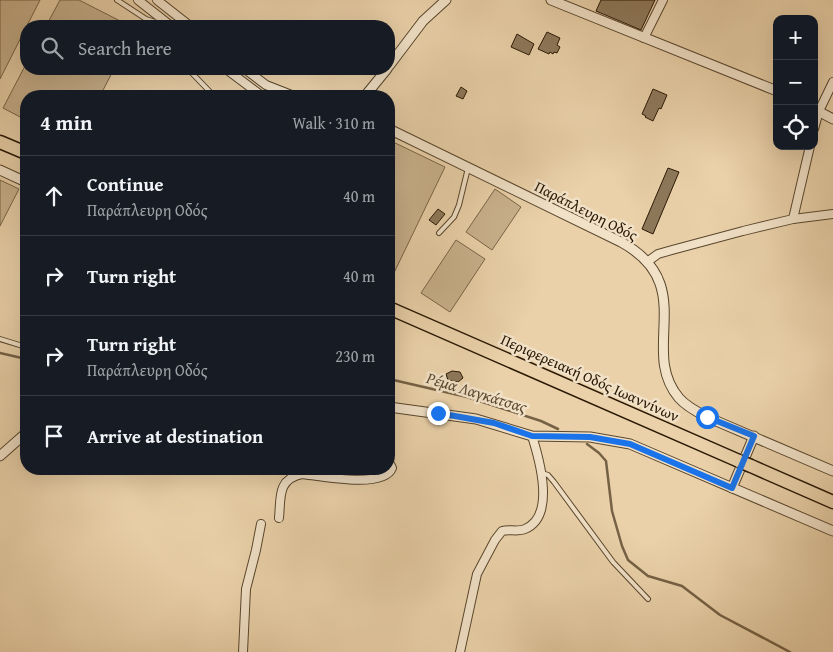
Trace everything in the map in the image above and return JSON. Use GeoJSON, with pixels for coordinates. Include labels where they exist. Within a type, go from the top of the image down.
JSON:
{"type":"FeatureCollection","features":[{"type":"Feature","properties":{"kind":"highway"},"geometry":{"type":"LineString","coordinates":[[0,142],[20,151]]}},
{"type":"Feature","properties":{"kind":"highway","name":"Περιφερειακή Οδός Ιωαννίνων"},"geometry":{"type":"LineString","coordinates":[[395,311],[833,502]]}},
{"type":"Feature","properties":{"kind":"street"},"geometry":{"type":"LineString","coordinates":[[138,0],[163,20]]}},
{"type":"Feature","properties":{"kind":"street"},"geometry":{"type":"LineString","coordinates":[[157,0],[182,20]]}},
{"type":"Feature","properties":{"kind":"street"},"geometry":{"type":"LineString","coordinates":[[395,58],[423,21],[446,0]]}},
{"type":"Feature","properties":{"kind":"street"},"geometry":{"type":"LineString","coordinates":[[551,0],[773,89]]}},
{"type":"Feature","properties":{"kind":"street"},"geometry":{"type":"LineString","coordinates":[[644,38],[663,0]]}},
{"type":"Feature","properties":{"kind":"street"},"geometry":{"type":"LineString","coordinates":[[234,75],[254,90]]}},
{"type":"Feature","properties":{"kind":"street"},"geometry":{"type":"LineString","coordinates":[[253,75],[266,85],[279,90]]}},
{"type":"Feature","properties":{"kind":"street"},"geometry":{"type":"LineString","coordinates":[[370,90],[382,75]]}},
{"type":"Feature","properties":{"kind":"street"},"geometry":{"type":"LineString","coordinates":[[818,108],[833,82]]}},
{"type":"Feature","properties":{"kind":"street"},"geometry":{"type":"LineString","coordinates":[[818,111],[833,119]]}},
{"type":"Feature","properties":{"kind":"street","name":"Παράπλευρη Οδός"},"geometry":{"type":"LineString","coordinates":[[395,131],[626,246],[647,262],[658,278],[662,291],[666,371],[676,393],[684,402],[698,412],[833,471]]}},
{"type":"Feature","properties":{"kind":"street"},"geometry":{"type":"LineString","coordinates":[[793,220],[809,150]]}},
{"type":"Feature","properties":{"kind":"street"},"geometry":{"type":"LineString","coordinates":[[0,170],[20,179]]}},
{"type":"Feature","properties":{"kind":"street"},"geometry":{"type":"LineString","coordinates":[[647,262],[658,254],[672,250],[793,220],[833,214]]}},
{"type":"Feature","properties":{"kind":"street"},"geometry":{"type":"LineString","coordinates":[[395,408],[476,419],[532,436],[590,437],[630,444],[833,531]]}},
{"type":"Feature","properties":{"kind":"street"},"geometry":{"type":"LineString","coordinates":[[460,652],[477,574],[482,562],[500,532],[504,530],[526,529],[537,517],[543,497],[542,474],[532,436]]}},
{"type":"Feature","properties":{"kind":"street"},"geometry":{"type":"LineString","coordinates":[[732,488],[754,436]]}},
{"type":"Feature","properties":{"kind":"street"},"geometry":{"type":"LineString","coordinates":[[0,456],[20,438]]}},
{"type":"Feature","properties":{"kind":"street"},"geometry":{"type":"LineString","coordinates":[[279,518],[282,488],[288,479],[294,475]]}},
{"type":"Feature","properties":{"kind":"street"},"geometry":{"type":"LineString","coordinates":[[314,475],[373,480],[387,475]]}},
{"type":"Feature","properties":{"kind":"street"},"geometry":{"type":"LineString","coordinates":[[243,652],[247,581],[261,524]]}},
{"type":"Feature","properties":{"kind":"lane"},"geometry":{"type":"LineString","coordinates":[[116,0],[149,20]]}},
{"type":"Feature","properties":{"kind":"lane"},"geometry":{"type":"LineString","coordinates":[[194,75],[208,90]]}},
{"type":"Feature","properties":{"kind":"lane"},"geometry":{"type":"LineString","coordinates":[[439,233],[454,217],[459,205],[468,168]]}},
{"type":"Feature","properties":{"kind":"lane"},"geometry":{"type":"LineString","coordinates":[[0,339],[20,345]]}},
{"type":"Feature","properties":{"kind":"lane"},"geometry":{"type":"LineString","coordinates":[[542,474],[548,475],[554,482],[613,562],[648,599]]}},
{"type":"Feature","properties":{"kind":"shaded area"},"geometry":{"type":"Polygon","coordinates":[[[0,0],[40,0],[30,20],[20,20],[20,40],[0,79],[0,0]]]}},
{"type":"Feature","properties":{"kind":"shaded area"},"geometry":{"type":"Polygon","coordinates":[[[60,0],[79,0],[118,20],[49,20],[60,0]]]}},
{"type":"Feature","properties":{"kind":"shaded area"},"geometry":{"type":"Polygon","coordinates":[[[20,75],[111,75],[103,90],[20,90],[20,117],[3,108],[20,75]]]}},
{"type":"Feature","properties":{"kind":"shaded area"},"geometry":{"type":"Polygon","coordinates":[[[395,143],[445,167],[395,271],[395,143]]]}},
{"type":"Feature","properties":{"kind":"shaded area"},"geometry":{"type":"Polygon","coordinates":[[[0,180],[19,189],[0,226],[0,180]]]}},
{"type":"Feature","properties":{"kind":"shaded area"},"geometry":{"type":"Polygon","coordinates":[[[495,189],[521,207],[492,250],[466,232],[495,189]]]}},
{"type":"Feature","properties":{"kind":"shaded area"},"geometry":{"type":"Polygon","coordinates":[[[456,240],[485,259],[450,312],[421,293],[456,240]]]}},
{"type":"Feature","properties":{"kind":"building"},"geometry":{"type":"Polygon","coordinates":[[[601,0],[655,0],[641,30],[596,11],[601,0]]]}},
{"type":"Feature","properties":{"kind":"building"},"geometry":{"type":"Polygon","coordinates":[[[547,32],[560,38],[557,45],[560,47],[557,53],[554,52],[553,54],[550,52],[549,54],[538,49],[547,32]]]}},
{"type":"Feature","properties":{"kind":"building"},"geometry":{"type":"Polygon","coordinates":[[[517,34],[534,44],[529,55],[511,47],[517,34]]]}},
{"type":"Feature","properties":{"kind":"building"},"geometry":{"type":"Polygon","coordinates":[[[461,87],[467,91],[463,99],[456,96],[461,87]]]}},
{"type":"Feature","properties":{"kind":"building"},"geometry":{"type":"Polygon","coordinates":[[[653,89],[667,95],[653,121],[642,114],[653,89]]]}},
{"type":"Feature","properties":{"kind":"building"},"geometry":{"type":"Polygon","coordinates":[[[668,168],[679,172],[653,234],[642,229],[668,168]]]}},
{"type":"Feature","properties":{"kind":"building"},"geometry":{"type":"Polygon","coordinates":[[[438,209],[445,214],[436,225],[429,220],[438,209]]]}},
{"type":"Feature","properties":{"kind":"building"},"geometry":{"type":"Polygon","coordinates":[[[452,371],[460,372],[463,378],[458,382],[448,380],[446,374],[452,371]]]}},
{"type":"Feature","properties":{"kind":"waterway","name":"Ρέμα Λαγκάτσας"},"geometry":{"type":"LineString","coordinates":[[0,353],[20,358]]}},
{"type":"Feature","properties":{"kind":"waterway","name":"Ρέμα Λαγκάτσας"},"geometry":{"type":"LineString","coordinates":[[395,380],[467,397],[541,421],[558,429]]}},
{"type":"Feature","properties":{"kind":"waterway","name":"Ρέμα Λαγκάτσας"},"geometry":{"type":"LineString","coordinates":[[587,444],[606,461],[612,511],[628,560],[648,576],[682,586],[720,615],[790,652]]}},
{"type":"Feature","properties":{"kind":"route"},"geometry":{"type":"LineString","coordinates":[[438,413],[494,423],[532,436],[604,438],[630,444],[732,488],[754,436],[707,417]]}}]}
